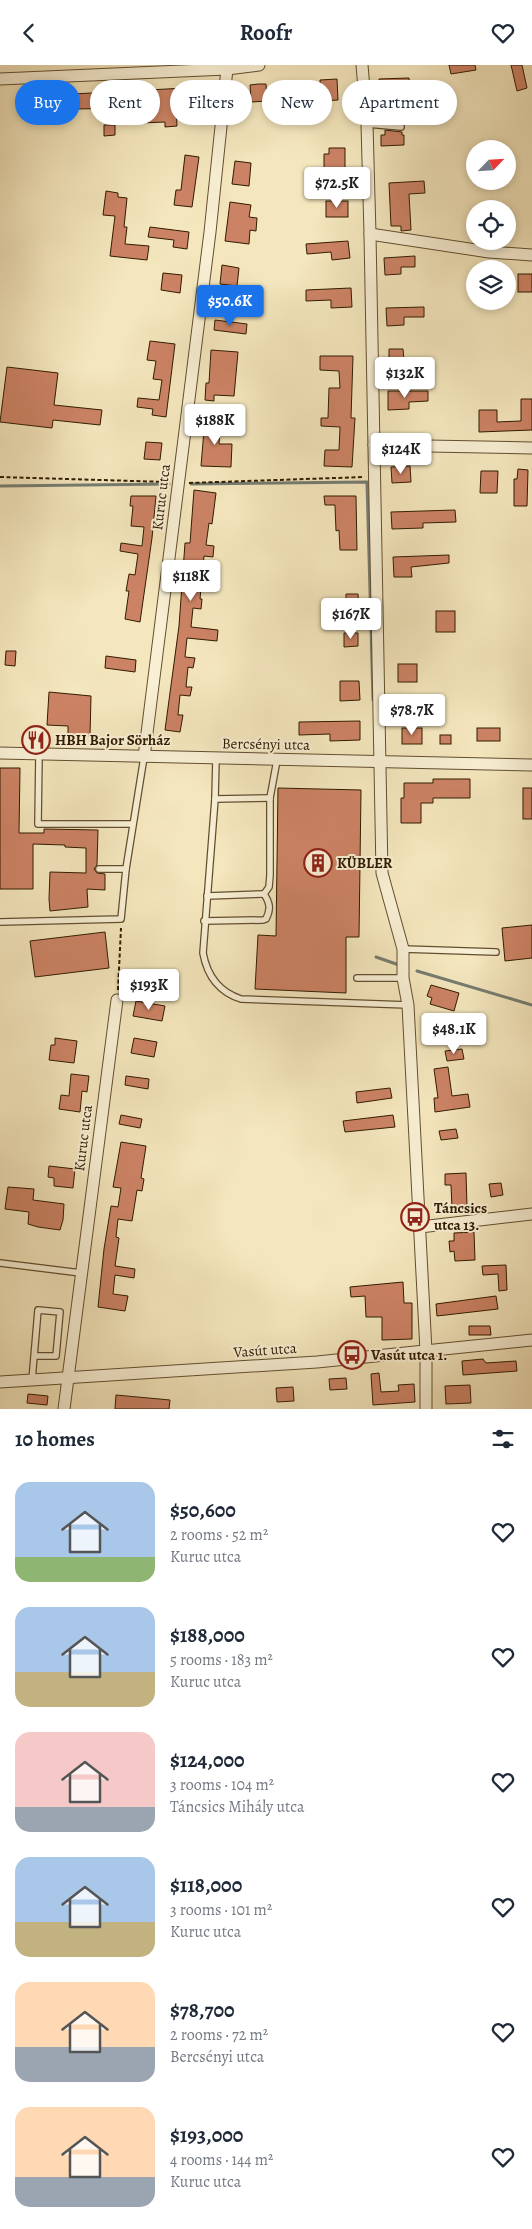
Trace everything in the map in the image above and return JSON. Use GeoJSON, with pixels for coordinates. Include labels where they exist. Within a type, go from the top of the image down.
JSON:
{"type":"FeatureCollection","features":[{"type":"Feature","properties":{"kind":"street"},"geometry":{"type":"LineString","coordinates":[[0,79],[227,69],[260,65]]}},
{"type":"Feature","properties":{"kind":"street"},"geometry":{"type":"LineString","coordinates":[[362,65],[363,80]]}},
{"type":"Feature","properties":{"kind":"street","name":"Kuruc utca"},"geometry":{"type":"LineString","coordinates":[[144,757],[210,232],[227,69]]}},
{"type":"Feature","properties":{"kind":"street"},"geometry":{"type":"LineString","coordinates":[[367,125],[382,873],[403,949],[403,978],[408,1005],[426,1351],[426,1409]]}},
{"type":"Feature","properties":{"kind":"street"},"geometry":{"type":"LineString","coordinates":[[370,234],[489,252],[532,255]]}},
{"type":"Feature","properties":{"kind":"street"},"geometry":{"type":"LineString","coordinates":[[374,445],[532,449]]}},
{"type":"Feature","properties":{"kind":"street","name":"Bercsényi utca"},"geometry":{"type":"LineString","coordinates":[[0,753],[532,765]]}},
{"type":"Feature","properties":{"kind":"street","name":"Kuruc utca"},"geometry":{"type":"LineString","coordinates":[[64,1409],[117,1000]]}},
{"type":"Feature","properties":{"kind":"street"},"geometry":{"type":"LineString","coordinates":[[420,1227],[532,1214]]}},
{"type":"Feature","properties":{"kind":"street","name":"Vasút utca"},"geometry":{"type":"LineString","coordinates":[[0,1381],[67,1379],[317,1362],[532,1340]]}},
{"type":"Feature","properties":{"kind":"lane"},"geometry":{"type":"LineString","coordinates":[[367,125],[401,127]]}},
{"type":"Feature","properties":{"kind":"lane"},"geometry":{"type":"LineString","coordinates":[[39,755],[38,823],[132,824]]}},
{"type":"Feature","properties":{"kind":"lane","name":"Kuruc utca"},"geometry":{"type":"LineString","coordinates":[[121,919],[132,824],[144,757]]}},
{"type":"Feature","properties":{"kind":"lane"},"geometry":{"type":"LineString","coordinates":[[216,759],[215,799],[203,953],[205,965],[219,987],[230,996],[241,999],[408,1005]]}},
{"type":"Feature","properties":{"kind":"lane"},"geometry":{"type":"LineString","coordinates":[[264,894],[269,887],[270,798],[277,760]]}},
{"type":"Feature","properties":{"kind":"lane"},"geometry":{"type":"LineString","coordinates":[[215,799],[270,798]]}},
{"type":"Feature","properties":{"kind":"lane"},"geometry":{"type":"LineString","coordinates":[[99,869],[126,869]]}},
{"type":"Feature","properties":{"kind":"lane"},"geometry":{"type":"LineString","coordinates":[[207,896],[264,894]]}},
{"type":"Feature","properties":{"kind":"lane"},"geometry":{"type":"LineString","coordinates":[[204,921],[266,919],[270,903],[264,894]]}},
{"type":"Feature","properties":{"kind":"lane"},"geometry":{"type":"LineString","coordinates":[[0,922],[121,919]]}},
{"type":"Feature","properties":{"kind":"lane"},"geometry":{"type":"LineString","coordinates":[[403,949],[496,952]]}},
{"type":"Feature","properties":{"kind":"lane"},"geometry":{"type":"LineString","coordinates":[[357,977],[403,978]]}},
{"type":"Feature","properties":{"kind":"lane"},"geometry":{"type":"LineString","coordinates":[[0,1263],[81,1273]]}},
{"type":"Feature","properties":{"kind":"lane"},"geometry":{"type":"LineString","coordinates":[[32,1380],[34,1356],[38,1310],[60,1312],[56,1356],[34,1356]]}},
{"type":"Feature","properties":{"kind":"path"},"geometry":{"type":"LineString","coordinates":[[117,1000],[120,977],[121,919]]}},
{"type":"Feature","properties":{"kind":"building"},"geometry":{"type":"Polygon","coordinates":[[[449,65],[475,65],[476,70],[451,74],[449,65]]]}},
{"type":"Feature","properties":{"kind":"building"},"geometry":{"type":"Polygon","coordinates":[[[511,65],[522,65],[527,88],[517,91],[511,65]]]}},
{"type":"Feature","properties":{"kind":"building"},"geometry":{"type":"Polygon","coordinates":[[[409,78],[409,80],[379,80],[409,78]]]}},
{"type":"Feature","properties":{"kind":"building"},"geometry":{"type":"Polygon","coordinates":[[[337,79],[338,100],[332,100],[332,80],[320,80],[337,79]]]}},
{"type":"Feature","properties":{"kind":"building"},"geometry":{"type":"Polygon","coordinates":[[[262,84],[262,101],[252,102],[252,85],[262,84]]]}},
{"type":"Feature","properties":{"kind":"building"},"geometry":{"type":"Polygon","coordinates":[[[160,89],[170,89],[170,125],[177,126],[165,127],[165,122],[160,122],[160,89]]]}},
{"type":"Feature","properties":{"kind":"building"},"geometry":{"type":"Polygon","coordinates":[[[90,93],[90,109],[80,109],[80,94],[90,93]]]}},
{"type":"Feature","properties":{"kind":"building"},"geometry":{"type":"Polygon","coordinates":[[[104,125],[115,125],[115,135],[104,136],[104,125]]]}},
{"type":"Feature","properties":{"kind":"building"},"geometry":{"type":"Polygon","coordinates":[[[385,130],[402,132],[402,135],[404,135],[404,145],[381,146],[381,135],[385,135],[385,130]]]}},
{"type":"Feature","properties":{"kind":"building"},"geometry":{"type":"Polygon","coordinates":[[[329,148],[345,148],[345,168],[324,168],[324,154],[329,154],[329,148]]]}},
{"type":"Feature","properties":{"kind":"building"},"geometry":{"type":"Polygon","coordinates":[[[185,155],[199,157],[192,207],[174,205],[176,190],[181,190],[185,155]]]}},
{"type":"Feature","properties":{"kind":"building"},"geometry":{"type":"Polygon","coordinates":[[[235,161],[251,163],[249,186],[232,184],[235,161]]]}},
{"type":"Feature","properties":{"kind":"building"},"geometry":{"type":"Polygon","coordinates":[[[424,181],[425,193],[409,194],[411,230],[401,231],[401,226],[391,226],[389,183],[424,181]]]}},
{"type":"Feature","properties":{"kind":"building"},"geometry":{"type":"Polygon","coordinates":[[[106,191],[118,193],[118,197],[127,198],[124,227],[127,227],[125,244],[149,246],[147,260],[110,256],[115,216],[103,215],[106,191]]]}},
{"type":"Feature","properties":{"kind":"building"},"geometry":{"type":"Polygon","coordinates":[[[326,201],[348,201],[348,217],[326,217],[326,201]]]}},
{"type":"Feature","properties":{"kind":"building"},"geometry":{"type":"Polygon","coordinates":[[[230,202],[251,205],[249,217],[257,218],[256,231],[250,230],[249,244],[225,241],[230,202]]]}},
{"type":"Feature","properties":{"kind":"building"},"geometry":{"type":"Polygon","coordinates":[[[150,227],[189,232],[187,249],[173,247],[174,240],[148,237],[150,227]]]}},
{"type":"Feature","properties":{"kind":"building"},"geometry":{"type":"Polygon","coordinates":[[[348,241],[350,258],[332,260],[331,252],[307,254],[306,244],[348,241]]]}},
{"type":"Feature","properties":{"kind":"building"},"geometry":{"type":"Polygon","coordinates":[[[415,256],[415,267],[401,267],[401,274],[385,275],[384,258],[415,256]]]}},
{"type":"Feature","properties":{"kind":"building"},"geometry":{"type":"Polygon","coordinates":[[[222,265],[239,268],[237,286],[220,284],[222,265]]]}},
{"type":"Feature","properties":{"kind":"building"},"geometry":{"type":"Polygon","coordinates":[[[163,273],[182,275],[180,293],[161,290],[163,273]]]}},
{"type":"Feature","properties":{"kind":"building"},"geometry":{"type":"Polygon","coordinates":[[[518,274],[532,274],[532,292],[518,292],[518,274]]]}},
{"type":"Feature","properties":{"kind":"building"},"geometry":{"type":"Polygon","coordinates":[[[351,288],[352,307],[331,308],[331,300],[306,301],[306,290],[351,288]]]}},
{"type":"Feature","properties":{"kind":"building"},"geometry":{"type":"Polygon","coordinates":[[[424,307],[424,317],[404,317],[404,325],[387,326],[386,308],[424,307]]]}},
{"type":"Feature","properties":{"kind":"building"},"geometry":{"type":"Polygon","coordinates":[[[215,320],[247,324],[246,334],[214,330],[215,320]]]}},
{"type":"Feature","properties":{"kind":"building"},"geometry":{"type":"Polygon","coordinates":[[[150,341],[175,344],[166,417],[152,415],[153,409],[137,407],[138,398],[159,400],[162,380],[153,379],[156,361],[147,360],[150,341]]]}},
{"type":"Feature","properties":{"kind":"building"},"geometry":{"type":"Polygon","coordinates":[[[389,349],[403,349],[404,360],[389,360],[389,349]]]}},
{"type":"Feature","properties":{"kind":"building"},"geometry":{"type":"Polygon","coordinates":[[[211,350],[238,352],[234,396],[214,395],[214,401],[205,400],[206,383],[209,383],[211,350]]]}},
{"type":"Feature","properties":{"kind":"building"},"geometry":{"type":"Polygon","coordinates":[[[320,356],[353,356],[351,418],[355,418],[352,467],[324,466],[325,450],[339,450],[340,427],[321,426],[321,418],[328,418],[329,388],[340,388],[339,371],[320,370],[320,356]]]}},
{"type":"Feature","properties":{"kind":"building"},"geometry":{"type":"Polygon","coordinates":[[[7,367],[58,373],[54,405],[102,410],[100,425],[53,420],[52,428],[0,422],[7,367]]]}},
{"type":"Feature","properties":{"kind":"building"},"geometry":{"type":"Polygon","coordinates":[[[388,391],[428,391],[428,401],[409,402],[409,409],[388,410],[388,391]]]}},
{"type":"Feature","properties":{"kind":"building"},"geometry":{"type":"Polygon","coordinates":[[[521,399],[532,399],[532,430],[479,432],[479,410],[497,410],[497,422],[521,421],[521,399]]]}},
{"type":"Feature","properties":{"kind":"building"},"geometry":{"type":"Polygon","coordinates":[[[205,418],[220,419],[219,444],[232,444],[231,467],[201,466],[205,418]]]}},
{"type":"Feature","properties":{"kind":"building"},"geometry":{"type":"Polygon","coordinates":[[[146,442],[162,443],[160,460],[144,459],[146,442]]]}},
{"type":"Feature","properties":{"kind":"building"},"geometry":{"type":"Polygon","coordinates":[[[410,466],[411,482],[392,483],[391,467],[410,466]]]}},
{"type":"Feature","properties":{"kind":"building"},"geometry":{"type":"Polygon","coordinates":[[[518,469],[528,470],[527,506],[514,506],[514,479],[517,479],[518,469]]]}},
{"type":"Feature","properties":{"kind":"building"},"geometry":{"type":"Polygon","coordinates":[[[481,471],[498,471],[497,493],[480,493],[481,471]]]}},
{"type":"Feature","properties":{"kind":"building"},"geometry":{"type":"Polygon","coordinates":[[[194,490],[216,493],[212,524],[209,523],[206,545],[214,546],[213,557],[204,556],[200,599],[202,599],[201,609],[193,608],[191,627],[218,630],[217,641],[187,638],[185,657],[195,658],[193,668],[188,667],[186,687],[192,687],[190,696],[180,695],[178,715],[183,715],[180,732],[165,730],[179,626],[185,543],[190,543],[194,490]]]}},
{"type":"Feature","properties":{"kind":"building"},"geometry":{"type":"Polygon","coordinates":[[[131,496],[156,496],[140,622],[125,619],[129,591],[126,591],[129,574],[135,575],[138,554],[120,551],[121,543],[142,546],[144,527],[131,526],[133,506],[130,506],[131,496]]]}},
{"type":"Feature","properties":{"kind":"building"},"geometry":{"type":"Polygon","coordinates":[[[324,496],[356,496],[357,550],[340,550],[339,530],[336,531],[335,505],[325,505],[324,496]]]}},
{"type":"Feature","properties":{"kind":"building"},"geometry":{"type":"Polygon","coordinates":[[[455,510],[456,522],[423,523],[423,528],[392,529],[391,512],[455,510]]]}},
{"type":"Feature","properties":{"kind":"building"},"geometry":{"type":"Polygon","coordinates":[[[449,555],[449,563],[411,567],[412,577],[394,577],[393,557],[449,555]]]}},
{"type":"Feature","properties":{"kind":"building"},"geometry":{"type":"Polygon","coordinates":[[[346,594],[358,594],[359,609],[346,609],[346,594]]]}},
{"type":"Feature","properties":{"kind":"building"},"geometry":{"type":"Polygon","coordinates":[[[436,611],[455,611],[455,632],[436,632],[436,611]]]}},
{"type":"Feature","properties":{"kind":"building"},"geometry":{"type":"Polygon","coordinates":[[[344,633],[358,633],[358,646],[344,647],[344,633]]]}},
{"type":"Feature","properties":{"kind":"building"},"geometry":{"type":"Polygon","coordinates":[[[6,651],[16,651],[15,666],[5,665],[6,651]]]}},
{"type":"Feature","properties":{"kind":"building"},"geometry":{"type":"Polygon","coordinates":[[[106,656],[136,660],[135,672],[105,668],[106,656]]]}},
{"type":"Feature","properties":{"kind":"building"},"geometry":{"type":"Polygon","coordinates":[[[398,664],[417,664],[417,682],[398,682],[398,664]]]}},
{"type":"Feature","properties":{"kind":"building"},"geometry":{"type":"Polygon","coordinates":[[[340,681],[359,681],[360,700],[340,701],[340,681]]]}},
{"type":"Feature","properties":{"kind":"building"},"geometry":{"type":"Polygon","coordinates":[[[49,692],[91,696],[90,736],[68,736],[68,726],[47,725],[49,692]]]}},
{"type":"Feature","properties":{"kind":"building"},"geometry":{"type":"Polygon","coordinates":[[[404,701],[424,701],[424,709],[404,709],[404,701]]]}},
{"type":"Feature","properties":{"kind":"building"},"geometry":{"type":"Polygon","coordinates":[[[360,721],[360,740],[330,741],[330,734],[299,735],[299,722],[360,721]]]}},
{"type":"Feature","properties":{"kind":"building"},"geometry":{"type":"Polygon","coordinates":[[[402,728],[422,728],[422,744],[402,744],[402,728]]]}},
{"type":"Feature","properties":{"kind":"building"},"geometry":{"type":"Polygon","coordinates":[[[477,728],[500,728],[500,741],[477,741],[477,728]]]}},
{"type":"Feature","properties":{"kind":"building"},"geometry":{"type":"Polygon","coordinates":[[[440,735],[451,735],[451,744],[440,744],[440,735]]]}},
{"type":"Feature","properties":{"kind":"building"},"geometry":{"type":"Polygon","coordinates":[[[0,768],[20,768],[19,833],[44,833],[44,829],[98,830],[97,865],[94,869],[97,873],[105,874],[105,890],[87,889],[88,907],[50,911],[49,899],[50,872],[86,873],[86,848],[33,844],[33,889],[0,889],[0,768]]]}},
{"type":"Feature","properties":{"kind":"building"},"geometry":{"type":"Polygon","coordinates":[[[433,779],[470,779],[470,798],[433,798],[433,803],[421,803],[421,823],[401,823],[401,798],[404,798],[404,783],[433,783],[433,779]]]}},
{"type":"Feature","properties":{"kind":"building","name":"KÜBLER"},"geometry":{"type":"Polygon","coordinates":[[[278,788],[361,790],[359,937],[346,937],[346,993],[255,989],[258,935],[276,936],[278,788]]]}},
{"type":"Feature","properties":{"kind":"building"},"geometry":{"type":"Polygon","coordinates":[[[523,788],[532,788],[532,819],[523,819],[523,788]]]}},
{"type":"Feature","properties":{"kind":"building"},"geometry":{"type":"Polygon","coordinates":[[[532,925],[532,958],[505,961],[502,928],[532,925]]]}},
{"type":"Feature","properties":{"kind":"building"},"geometry":{"type":"Polygon","coordinates":[[[105,932],[109,968],[35,977],[30,941],[105,932]]]}},
{"type":"Feature","properties":{"kind":"building"},"geometry":{"type":"Polygon","coordinates":[[[431,985],[459,993],[454,1011],[430,1004],[432,998],[427,996],[431,985]]]}},
{"type":"Feature","properties":{"kind":"building"},"geometry":{"type":"Polygon","coordinates":[[[136,1001],[165,1006],[162,1021],[133,1016],[136,1001]]]}},
{"type":"Feature","properties":{"kind":"building"},"geometry":{"type":"Polygon","coordinates":[[[466,1018],[467,1029],[430,1031],[429,1020],[466,1018]]]}},
{"type":"Feature","properties":{"kind":"building"},"geometry":{"type":"Polygon","coordinates":[[[55,1038],[77,1041],[74,1063],[49,1060],[51,1045],[55,1045],[55,1038]]]}},
{"type":"Feature","properties":{"kind":"building"},"geometry":{"type":"Polygon","coordinates":[[[134,1038],[157,1042],[154,1057],[131,1053],[134,1038]]]}},
{"type":"Feature","properties":{"kind":"building"},"geometry":{"type":"Polygon","coordinates":[[[462,1049],[464,1059],[447,1061],[445,1051],[462,1049]]]}},
{"type":"Feature","properties":{"kind":"building"},"geometry":{"type":"Polygon","coordinates":[[[448,1067],[452,1096],[468,1094],[470,1107],[435,1112],[434,1098],[438,1098],[434,1069],[448,1067]]]}},
{"type":"Feature","properties":{"kind":"building"},"geometry":{"type":"Polygon","coordinates":[[[71,1074],[89,1076],[87,1092],[82,1091],[80,1112],[59,1109],[61,1095],[69,1096],[71,1074]]]}},
{"type":"Feature","properties":{"kind":"building"},"geometry":{"type":"Polygon","coordinates":[[[126,1076],[149,1079],[148,1089],[125,1085],[126,1076]]]}},
{"type":"Feature","properties":{"kind":"building"},"geometry":{"type":"Polygon","coordinates":[[[390,1088],[392,1098],[357,1103],[356,1092],[390,1088]]]}},
{"type":"Feature","properties":{"kind":"building"},"geometry":{"type":"Polygon","coordinates":[[[121,1115],[142,1119],[140,1128],[119,1124],[121,1115]]]}},
{"type":"Feature","properties":{"kind":"building"},"geometry":{"type":"Polygon","coordinates":[[[393,1115],[395,1127],[345,1132],[343,1121],[393,1115]]]}},
{"type":"Feature","properties":{"kind":"building"},"geometry":{"type":"Polygon","coordinates":[[[456,1129],[458,1138],[441,1140],[439,1131],[456,1129]]]}},
{"type":"Feature","properties":{"kind":"building"},"geometry":{"type":"Polygon","coordinates":[[[121,1142],[146,1146],[141,1178],[144,1179],[142,1191],[137,1190],[132,1221],[118,1219],[116,1237],[119,1238],[115,1266],[135,1269],[134,1278],[115,1275],[113,1294],[128,1296],[125,1311],[98,1307],[111,1206],[118,1207],[121,1188],[113,1187],[121,1142]]]}},
{"type":"Feature","properties":{"kind":"building"},"geometry":{"type":"Polygon","coordinates":[[[49,1166],[75,1169],[73,1188],[54,1186],[54,1178],[48,1177],[49,1166]]]}},
{"type":"Feature","properties":{"kind":"building"},"geometry":{"type":"Polygon","coordinates":[[[466,1173],[467,1207],[452,1208],[451,1185],[445,1185],[445,1174],[466,1173]]]}},
{"type":"Feature","properties":{"kind":"building"},"geometry":{"type":"Polygon","coordinates":[[[501,1183],[503,1195],[491,1197],[489,1184],[501,1183]]]}},
{"type":"Feature","properties":{"kind":"building"},"geometry":{"type":"Polygon","coordinates":[[[8,1187],[34,1189],[33,1200],[64,1204],[60,1230],[28,1224],[29,1212],[5,1209],[8,1187]]]}},
{"type":"Feature","properties":{"kind":"building"},"geometry":{"type":"Polygon","coordinates":[[[474,1232],[475,1260],[455,1261],[454,1251],[450,1252],[449,1241],[454,1241],[454,1233],[474,1232]]]}},
{"type":"Feature","properties":{"kind":"building"},"geometry":{"type":"Polygon","coordinates":[[[506,1265],[507,1290],[499,1291],[498,1274],[483,1275],[482,1266],[506,1265]]]}},
{"type":"Feature","properties":{"kind":"building"},"geometry":{"type":"Polygon","coordinates":[[[403,1282],[404,1303],[412,1303],[412,1339],[382,1340],[382,1317],[366,1317],[365,1296],[351,1297],[350,1287],[403,1282]]]}},
{"type":"Feature","properties":{"kind":"building"},"geometry":{"type":"Polygon","coordinates":[[[496,1296],[498,1309],[437,1316],[436,1304],[496,1296]]]}},
{"type":"Feature","properties":{"kind":"building"},"geometry":{"type":"Polygon","coordinates":[[[469,1326],[490,1326],[491,1335],[469,1335],[469,1326]]]}},
{"type":"Feature","properties":{"kind":"building"},"geometry":{"type":"Polygon","coordinates":[[[483,1359],[486,1363],[516,1361],[517,1371],[463,1375],[462,1361],[483,1359]]]}},
{"type":"Feature","properties":{"kind":"building"},"geometry":{"type":"Polygon","coordinates":[[[379,1373],[381,1392],[399,1391],[398,1385],[414,1384],[415,1402],[373,1405],[371,1374],[379,1373]]]}},
{"type":"Feature","properties":{"kind":"building"},"geometry":{"type":"Polygon","coordinates":[[[346,1378],[347,1389],[330,1390],[329,1379],[346,1378]]]}},
{"type":"Feature","properties":{"kind":"building"},"geometry":{"type":"Polygon","coordinates":[[[470,1385],[471,1403],[446,1404],[445,1386],[470,1385]]]}},
{"type":"Feature","properties":{"kind":"building"},"geometry":{"type":"Polygon","coordinates":[[[293,1387],[294,1401],[277,1402],[276,1388],[293,1387]]]}},
{"type":"Feature","properties":{"kind":"building"},"geometry":{"type":"Polygon","coordinates":[[[28,1394],[48,1396],[47,1405],[27,1403],[28,1394]]]}},
{"type":"Feature","properties":{"kind":"building"},"geometry":{"type":"Polygon","coordinates":[[[116,1395],[170,1400],[169,1409],[115,1409],[116,1395]]]}},
{"type":"Feature","properties":{"kind":"waterway"},"geometry":{"type":"LineString","coordinates":[[191,484],[367,482],[373,700]]}},
{"type":"Feature","properties":{"kind":"waterway"},"geometry":{"type":"LineString","coordinates":[[0,486],[169,484]]}},
{"type":"Feature","properties":{"kind":"waterway"},"geometry":{"type":"LineString","coordinates":[[376,957],[399,965]]}},
{"type":"Feature","properties":{"kind":"waterway"},"geometry":{"type":"LineString","coordinates":[[417,971],[532,1005]]}},
{"type":"Feature","properties":{"kind":"place","name":"HBH Bajor Sörház"},"geometry":{"type":"Point","coordinates":[36,740]}},
{"type":"Feature","properties":{"kind":"place","name":"KÜBLER"},"geometry":{"type":"Point","coordinates":[318,863]}},
{"type":"Feature","properties":{"kind":"place","name":"Táncsics utca 13."},"geometry":{"type":"Point","coordinates":[415,1217]}},
{"type":"Feature","properties":{"kind":"place","name":"Vasút utca 1."},"geometry":{"type":"Point","coordinates":[352,1355]}}]}
